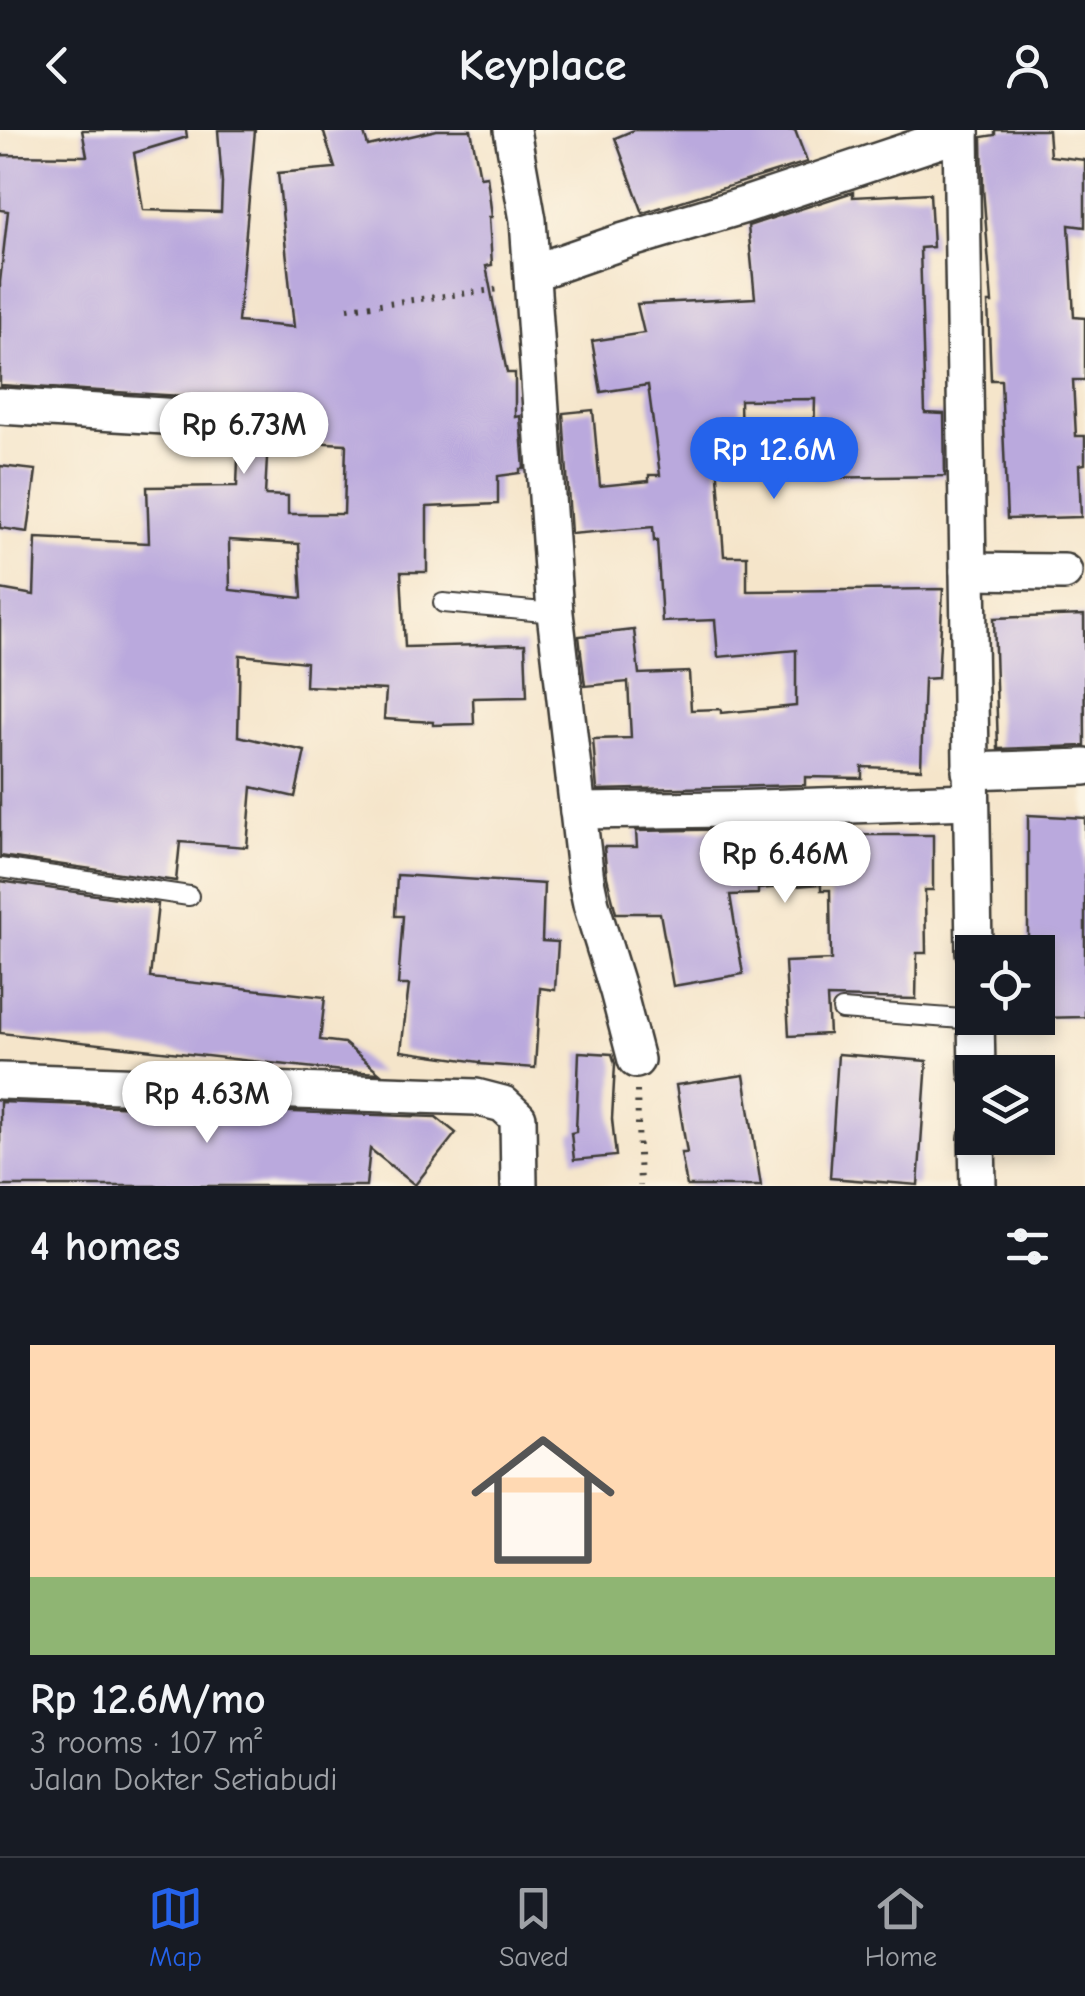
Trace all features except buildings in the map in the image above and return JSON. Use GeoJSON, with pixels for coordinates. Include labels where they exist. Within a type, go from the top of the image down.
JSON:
{"type":"FeatureCollection","features":[{"type":"Feature","properties":{"kind":"street"},"geometry":{"type":"LineString","coordinates":[[512,130],[528,220],[555,613],[590,904],[636,1060]]}},
{"type":"Feature","properties":{"kind":"street"},"geometry":{"type":"LineString","coordinates":[[532,278],[621,242],[744,205],[961,131],[974,935]]}},
{"type":"Feature","properties":{"kind":"street"},"geometry":{"type":"LineString","coordinates":[[0,406],[213,419]]}},
{"type":"Feature","properties":{"kind":"street"},"geometry":{"type":"LineString","coordinates":[[968,571],[1064,572]]}},
{"type":"Feature","properties":{"kind":"street"},"geometry":{"type":"LineString","coordinates":[[578,810],[729,809],[971,786],[1085,768]]}},
{"type":"Feature","properties":{"kind":"street"},"geometry":{"type":"LineString","coordinates":[[0,1080],[476,1096],[504,1104],[518,1118],[519,1186]]}},
{"type":"Feature","properties":{"kind":"street"},"geometry":{"type":"LineString","coordinates":[[977,1155],[978,1186]]}},
{"type":"Feature","properties":{"kind":"lane"},"geometry":{"type":"LineString","coordinates":[[443,603],[555,613]]}},
{"type":"Feature","properties":{"kind":"lane"},"geometry":{"type":"LineString","coordinates":[[0,868],[189,896]]}},
{"type":"Feature","properties":{"kind":"lane"},"geometry":{"type":"LineString","coordinates":[[842,1010],[955,1018]]}},
{"type":"Feature","properties":{"kind":"path"},"geometry":{"type":"LineString","coordinates":[[348,308],[532,278]]}},
{"type":"Feature","properties":{"kind":"path"},"geometry":{"type":"LineString","coordinates":[[636,1060],[640,1186]]}}]}
